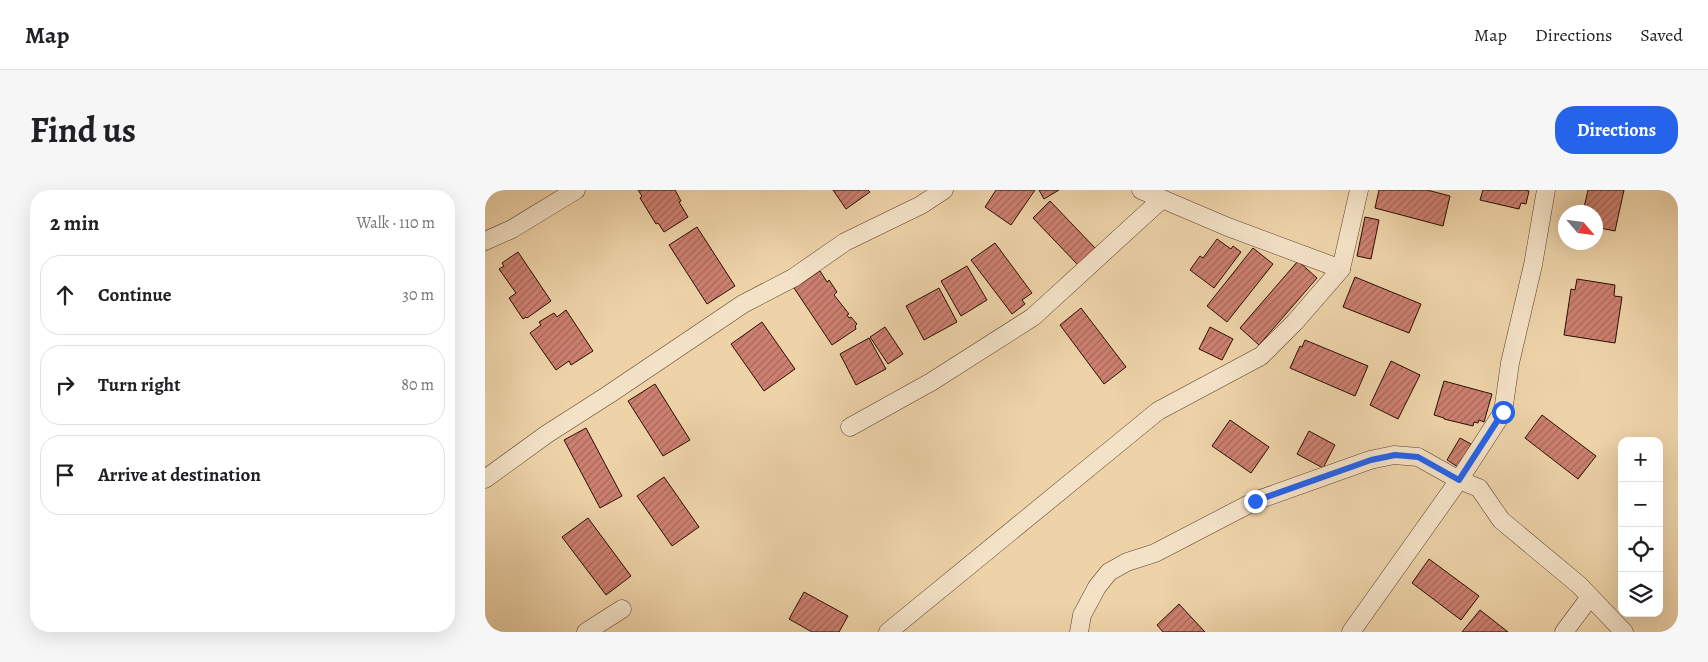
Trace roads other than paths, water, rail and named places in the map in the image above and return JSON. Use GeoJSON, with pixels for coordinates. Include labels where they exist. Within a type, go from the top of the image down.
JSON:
{"type":"FeatureCollection","features":[{"type":"Feature","properties":{"kind":"street"},"geometry":{"type":"LineString","coordinates":[[485,241],[512,229],[576,190]]}},
{"type":"Feature","properties":{"kind":"street"},"geometry":{"type":"LineString","coordinates":[[485,479],[547,434],[743,304],[793,278],[845,242],[921,205],[944,190]]}},
{"type":"Feature","properties":{"kind":"street"},"geometry":{"type":"LineString","coordinates":[[1141,190],[1236,230],[1341,269]]}},
{"type":"Feature","properties":{"kind":"street"},"geometry":{"type":"LineString","coordinates":[[888,632],[1158,411],[1261,356],[1295,322],[1341,269],[1359,190]]}},
{"type":"Feature","properties":{"kind":"street"},"geometry":{"type":"LineString","coordinates":[[1351,632],[1459,480],[1503,412],[1510,363],[1533,265],[1546,190]]}},
{"type":"Feature","properties":{"kind":"street"},"geometry":{"type":"LineString","coordinates":[[849,428],[931,382],[1033,317],[1162,199]]}},
{"type":"Feature","properties":{"kind":"street"},"geometry":{"type":"LineString","coordinates":[[1079,632],[1082,615],[1097,587],[1109,572],[1127,562],[1155,553],[1255,501],[1371,460],[1395,455],[1418,457],[1459,480],[1479,488],[1501,520],[1579,585],[1624,632]]}},
{"type":"Feature","properties":{"kind":"street"},"geometry":{"type":"LineString","coordinates":[[1564,632],[1590,597]]}},
{"type":"Feature","properties":{"kind":"street"},"geometry":{"type":"LineString","coordinates":[[586,632],[621,609]]}}]}
